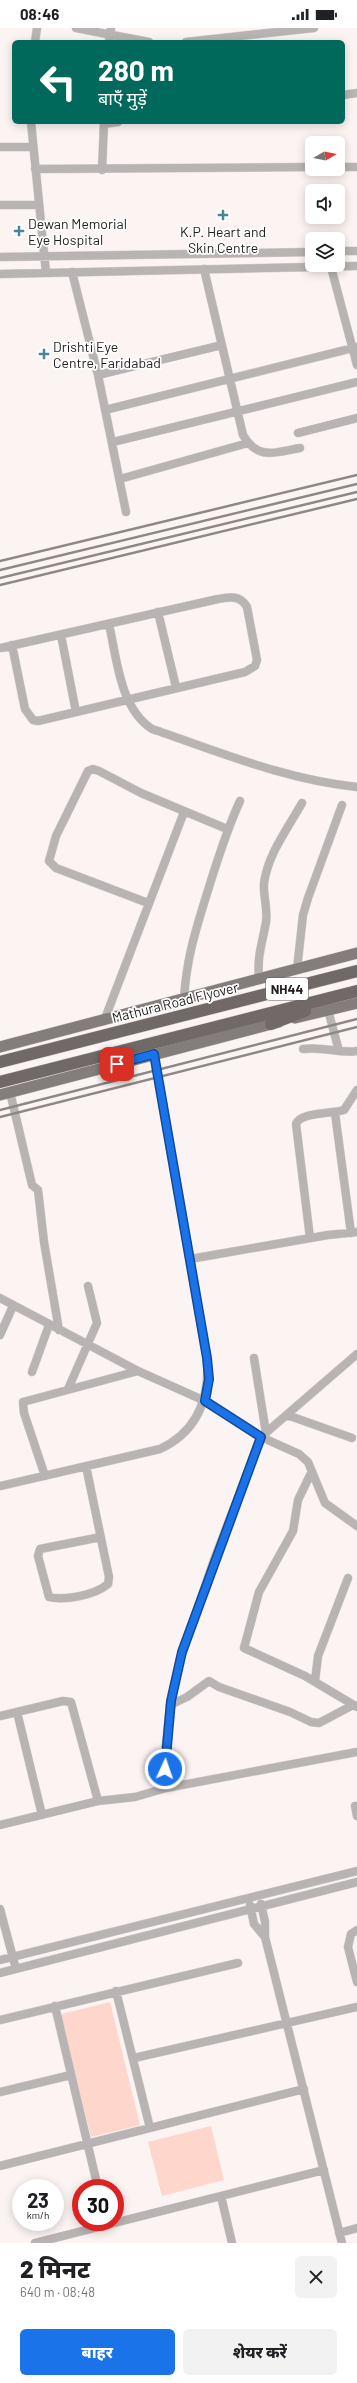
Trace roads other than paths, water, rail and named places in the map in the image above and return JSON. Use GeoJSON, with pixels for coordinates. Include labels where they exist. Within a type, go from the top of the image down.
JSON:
{"type":"FeatureCollection","features":[{"type":"Feature","properties":{"kind":"highway","name":"Mathura Road Flyover"},"geometry":{"type":"LineString","coordinates":[[0,1062],[357,971]]}},
{"type":"Feature","properties":{"kind":"highway"},"geometry":{"type":"LineString","coordinates":[[271,1024],[355,996]]}},
{"type":"Feature","properties":{"kind":"highway","name":"NH44"},"geometry":{"type":"LineString","coordinates":[[0,1082],[221,1025],[355,996]]}},
{"type":"Feature","properties":{"kind":"main road"},"geometry":{"type":"LineString","coordinates":[[0,1047],[184,1000],[357,953]]}},
{"type":"Feature","properties":{"kind":"main road"},"geometry":{"type":"LineString","coordinates":[[5,1094],[154,1054],[328,1010],[355,996]]}},
{"type":"Feature","properties":{"kind":"street"},"geometry":{"type":"LineString","coordinates":[[35,40],[37,28]]}},
{"type":"Feature","properties":{"kind":"street"},"geometry":{"type":"LineString","coordinates":[[76,28],[138,40]]}},
{"type":"Feature","properties":{"kind":"street"},"geometry":{"type":"LineString","coordinates":[[204,40],[314,28]]}},
{"type":"Feature","properties":{"kind":"street"},"geometry":{"type":"LineString","coordinates":[[345,95],[357,93]]}},
{"type":"Feature","properties":{"kind":"street"},"geometry":{"type":"LineString","coordinates":[[31,124],[32,147],[46,273]]}},
{"type":"Feature","properties":{"kind":"street"},"geometry":{"type":"LineString","coordinates":[[102,170],[104,124]]}},
{"type":"Feature","properties":{"kind":"street"},"geometry":{"type":"LineString","coordinates":[[0,147],[32,147]]}},
{"type":"Feature","properties":{"kind":"street"},"geometry":{"type":"LineString","coordinates":[[345,167],[357,167]]}},
{"type":"Feature","properties":{"kind":"street"},"geometry":{"type":"LineString","coordinates":[[35,169],[102,170],[305,168]]}},
{"type":"Feature","properties":{"kind":"street"},"geometry":{"type":"LineString","coordinates":[[0,205],[39,205]]}},
{"type":"Feature","properties":{"kind":"street"},"geometry":{"type":"LineString","coordinates":[[345,251],[357,251]]}},
{"type":"Feature","properties":{"kind":"street"},"geometry":{"type":"LineString","coordinates":[[0,257],[305,252]]}},
{"type":"Feature","properties":{"kind":"street"},"geometry":{"type":"LineString","coordinates":[[345,266],[357,266]]}},
{"type":"Feature","properties":{"kind":"street"},"geometry":{"type":"LineString","coordinates":[[0,274],[305,267]]}},
{"type":"Feature","properties":{"kind":"street"},"geometry":{"type":"LineString","coordinates":[[204,269],[240,427],[248,443],[253,449],[267,454],[300,448]]}},
{"type":"Feature","properties":{"kind":"street"},"geometry":{"type":"LineString","coordinates":[[72,272],[98,375],[113,442],[126,512]]}},
{"type":"Feature","properties":{"kind":"street"},"geometry":{"type":"LineString","coordinates":[[332,272],[355,348],[357,365]]}},
{"type":"Feature","properties":{"kind":"street"},"geometry":{"type":"LineString","coordinates":[[98,375],[222,345]]}},
{"type":"Feature","properties":{"kind":"street"},"geometry":{"type":"LineString","coordinates":[[105,410],[229,378],[355,348]]}},
{"type":"Feature","properties":{"kind":"street"},"geometry":{"type":"LineString","coordinates":[[113,442],[357,382]]}},
{"type":"Feature","properties":{"kind":"street"},"geometry":{"type":"LineString","coordinates":[[298,433],[357,418]]}},
{"type":"Feature","properties":{"kind":"street"},"geometry":{"type":"LineString","coordinates":[[120,479],[248,443]]}},
{"type":"Feature","properties":{"kind":"street"},"geometry":{"type":"LineString","coordinates":[[1,648],[227,597],[243,600],[247,607],[257,660],[255,666],[245,672],[176,687],[128,701],[33,720],[25,709],[12,646]]}},
{"type":"Feature","properties":{"kind":"street"},"geometry":{"type":"LineString","coordinates":[[158,612],[176,687]]}},
{"type":"Feature","properties":{"kind":"street"},"geometry":{"type":"LineString","coordinates":[[109,624],[128,701],[140,721],[152,729],[299,778],[357,787]]}},
{"type":"Feature","properties":{"kind":"street"},"geometry":{"type":"LineString","coordinates":[[61,635],[76,712]]}},
{"type":"Feature","properties":{"kind":"street"},"geometry":{"type":"LineString","coordinates":[[148,903],[51,865],[49,856],[56,836],[81,782],[88,771],[93,769],[184,812],[227,829]]}},
{"type":"Feature","properties":{"kind":"street"},"geometry":{"type":"LineString","coordinates":[[184,1000],[186,968],[192,941],[227,829],[240,801]]}},
{"type":"Feature","properties":{"kind":"street"},"geometry":{"type":"LineString","coordinates":[[259,979],[258,953],[267,913],[264,884],[267,870],[272,856],[302,803]]}},
{"type":"Feature","properties":{"kind":"street"},"geometry":{"type":"LineString","coordinates":[[297,969],[303,915],[342,805]]}},
{"type":"Feature","properties":{"kind":"street"},"geometry":{"type":"LineString","coordinates":[[104,1021],[184,812]]}},
{"type":"Feature","properties":{"kind":"street"},"geometry":{"type":"LineString","coordinates":[[328,1010],[339,1051]]}},
{"type":"Feature","properties":{"kind":"street"},"geometry":{"type":"LineString","coordinates":[[303,1049],[322,1047],[339,1051],[357,1051]]}},
{"type":"Feature","properties":{"kind":"street"},"geometry":{"type":"LineString","coordinates":[[0,1486],[160,1449],[174,1442],[195,1418],[205,1401],[209,1379],[207,1358],[154,1054]]}},
{"type":"Feature","properties":{"kind":"street"},"geometry":{"type":"LineString","coordinates":[[310,1238],[296,1124],[300,1117],[305,1115],[335,1113],[344,1110],[349,1105],[357,1090]]}},
{"type":"Feature","properties":{"kind":"street"},"geometry":{"type":"LineString","coordinates":[[5,1094],[32,1185],[38,1190],[44,1242],[59,1330]]}},
{"type":"Feature","properties":{"kind":"street"},"geometry":{"type":"LineString","coordinates":[[190,1259],[310,1238],[354,1232],[335,1113]]}},
{"type":"Feature","properties":{"kind":"street"},"geometry":{"type":"LineString","coordinates":[[68,1389],[97,1323],[88,1286]]}},
{"type":"Feature","properties":{"kind":"street"},"geometry":{"type":"LineString","coordinates":[[0,1298],[138,1371],[205,1401],[302,1456],[312,1471],[326,1503],[357,1526]]}},
{"type":"Feature","properties":{"kind":"street"},"geometry":{"type":"LineString","coordinates":[[0,1335],[13,1306]]}},
{"type":"Feature","properties":{"kind":"street"},"geometry":{"type":"LineString","coordinates":[[32,1372],[49,1324]]}},
{"type":"Feature","properties":{"kind":"street"},"geometry":{"type":"LineString","coordinates":[[264,1435],[357,1354]]}},
{"type":"Feature","properties":{"kind":"street"},"geometry":{"type":"LineString","coordinates":[[166,1788],[166,1754],[170,1705],[182,1652],[264,1435],[254,1358]]}},
{"type":"Feature","properties":{"kind":"street"},"geometry":{"type":"LineString","coordinates":[[45,1476],[24,1413],[23,1402],[138,1371]]}},
{"type":"Feature","properties":{"kind":"street"},"geometry":{"type":"LineString","coordinates":[[287,1415],[352,1438]]}},
{"type":"Feature","properties":{"kind":"street"},"geometry":{"type":"LineString","coordinates":[[86,1466],[101,1537],[109,1577],[108,1584],[100,1590],[57,1599],[49,1596],[38,1556],[40,1549],[101,1537]]}},
{"type":"Feature","properties":{"kind":"street"},"geometry":{"type":"LineString","coordinates":[[312,1471],[298,1500],[293,1530],[259,1592],[244,1648],[315,1681],[355,1706]]}},
{"type":"Feature","properties":{"kind":"street"},"geometry":{"type":"LineString","coordinates":[[315,1681],[318,1656],[348,1578]]}},
{"type":"Feature","properties":{"kind":"street"},"geometry":{"type":"LineString","coordinates":[[170,1705],[187,1697],[209,1681],[219,1687],[284,1710],[311,1722],[319,1723],[355,1706]]}},
{"type":"Feature","properties":{"kind":"street"},"geometry":{"type":"LineString","coordinates":[[0,1716],[63,1701],[71,1702],[98,1801]]}},
{"type":"Feature","properties":{"kind":"street"},"geometry":{"type":"LineString","coordinates":[[18,1712],[42,1815]]}},
{"type":"Feature","properties":{"kind":"street"},"geometry":{"type":"LineString","coordinates":[[0,1825],[98,1801],[135,1796],[166,1788],[357,1752]]}},
{"type":"Feature","properties":{"kind":"street"},"geometry":{"type":"LineString","coordinates":[[357,1806],[355,1806],[357,1816]]}},
{"type":"Feature","properties":{"kind":"street"},"geometry":{"type":"LineString","coordinates":[[0,1960],[357,1871]]}},
{"type":"Feature","properties":{"kind":"street"},"geometry":{"type":"LineString","coordinates":[[0,1973],[262,1908],[357,1882]]}},
{"type":"Feature","properties":{"kind":"street"},"geometry":{"type":"LineString","coordinates":[[259,1896],[265,1922],[265,1937],[342,2243]]}},
{"type":"Feature","properties":{"kind":"street"},"geometry":{"type":"LineString","coordinates":[[248,1899],[254,1924],[265,1937]]}},
{"type":"Feature","properties":{"kind":"street"},"geometry":{"type":"LineString","coordinates":[[0,1909],[16,1969]]}},
{"type":"Feature","properties":{"kind":"street"},"geometry":{"type":"LineString","coordinates":[[357,1930],[351,1934],[348,1947],[357,1982]]}},
{"type":"Feature","properties":{"kind":"street"},"geometry":{"type":"LineString","coordinates":[[0,2020],[116,1991],[238,1964]]}},
{"type":"Feature","properties":{"kind":"street"},"geometry":{"type":"LineString","coordinates":[[116,1991],[134,2058],[150,2128]]}},
{"type":"Feature","properties":{"kind":"street"},"geometry":{"type":"LineString","coordinates":[[55,2006],[96,2179]]}},
{"type":"Feature","properties":{"kind":"street"},"geometry":{"type":"LineString","coordinates":[[134,2058],[357,2007]]}},
{"type":"Feature","properties":{"kind":"street"},"geometry":{"type":"LineString","coordinates":[[0,2092],[71,2074]]}},
{"type":"Feature","properties":{"kind":"street"},"geometry":{"type":"LineString","coordinates":[[0,2166],[304,2090]]}},
{"type":"Feature","properties":{"kind":"street"},"geometry":{"type":"LineString","coordinates":[[124,2219],[324,2170]]}},
{"type":"Feature","properties":{"kind":"street"},"geometry":{"type":"LineString","coordinates":[[221,2196],[232,2243]]}},
{"type":"Feature","properties":{"kind":"street"},"geometry":{"type":"LineString","coordinates":[[339,2233],[357,2228]]}},
{"type":"Feature","properties":{"kind":"street"},"geometry":{"type":"LineString","coordinates":[[35,2243],[78,2231]]}},
{"type":"Feature","properties":{"kind":"railway"},"geometry":{"type":"LineString","coordinates":[[0,561],[357,475]]}},
{"type":"Feature","properties":{"kind":"railway"},"geometry":{"type":"LineString","coordinates":[[0,570],[357,484]]}},
{"type":"Feature","properties":{"kind":"railway"},"geometry":{"type":"LineString","coordinates":[[0,578],[357,492]]}},
{"type":"Feature","properties":{"kind":"railway"},"geometry":{"type":"LineString","coordinates":[[0,585],[357,499]]}},
{"type":"Feature","properties":{"kind":"railway"},"geometry":{"type":"LineString","coordinates":[[0,1110],[357,1019]]}},
{"type":"Feature","properties":{"kind":"railway"},"geometry":{"type":"LineString","coordinates":[[0,1117],[357,1027]]}},
{"type":"Feature","properties":{"kind":"place","name":"K.P. Heart and Skin Centre"},"geometry":{"type":"Point","coordinates":[223,215]}},
{"type":"Feature","properties":{"kind":"place","name":"Dewan Memorial Eye Hospital"},"geometry":{"type":"Point","coordinates":[19,231]}},
{"type":"Feature","properties":{"kind":"place","name":"Drishti Eye Centre, Faridabad"},"geometry":{"type":"Point","coordinates":[44,354]}}]}
